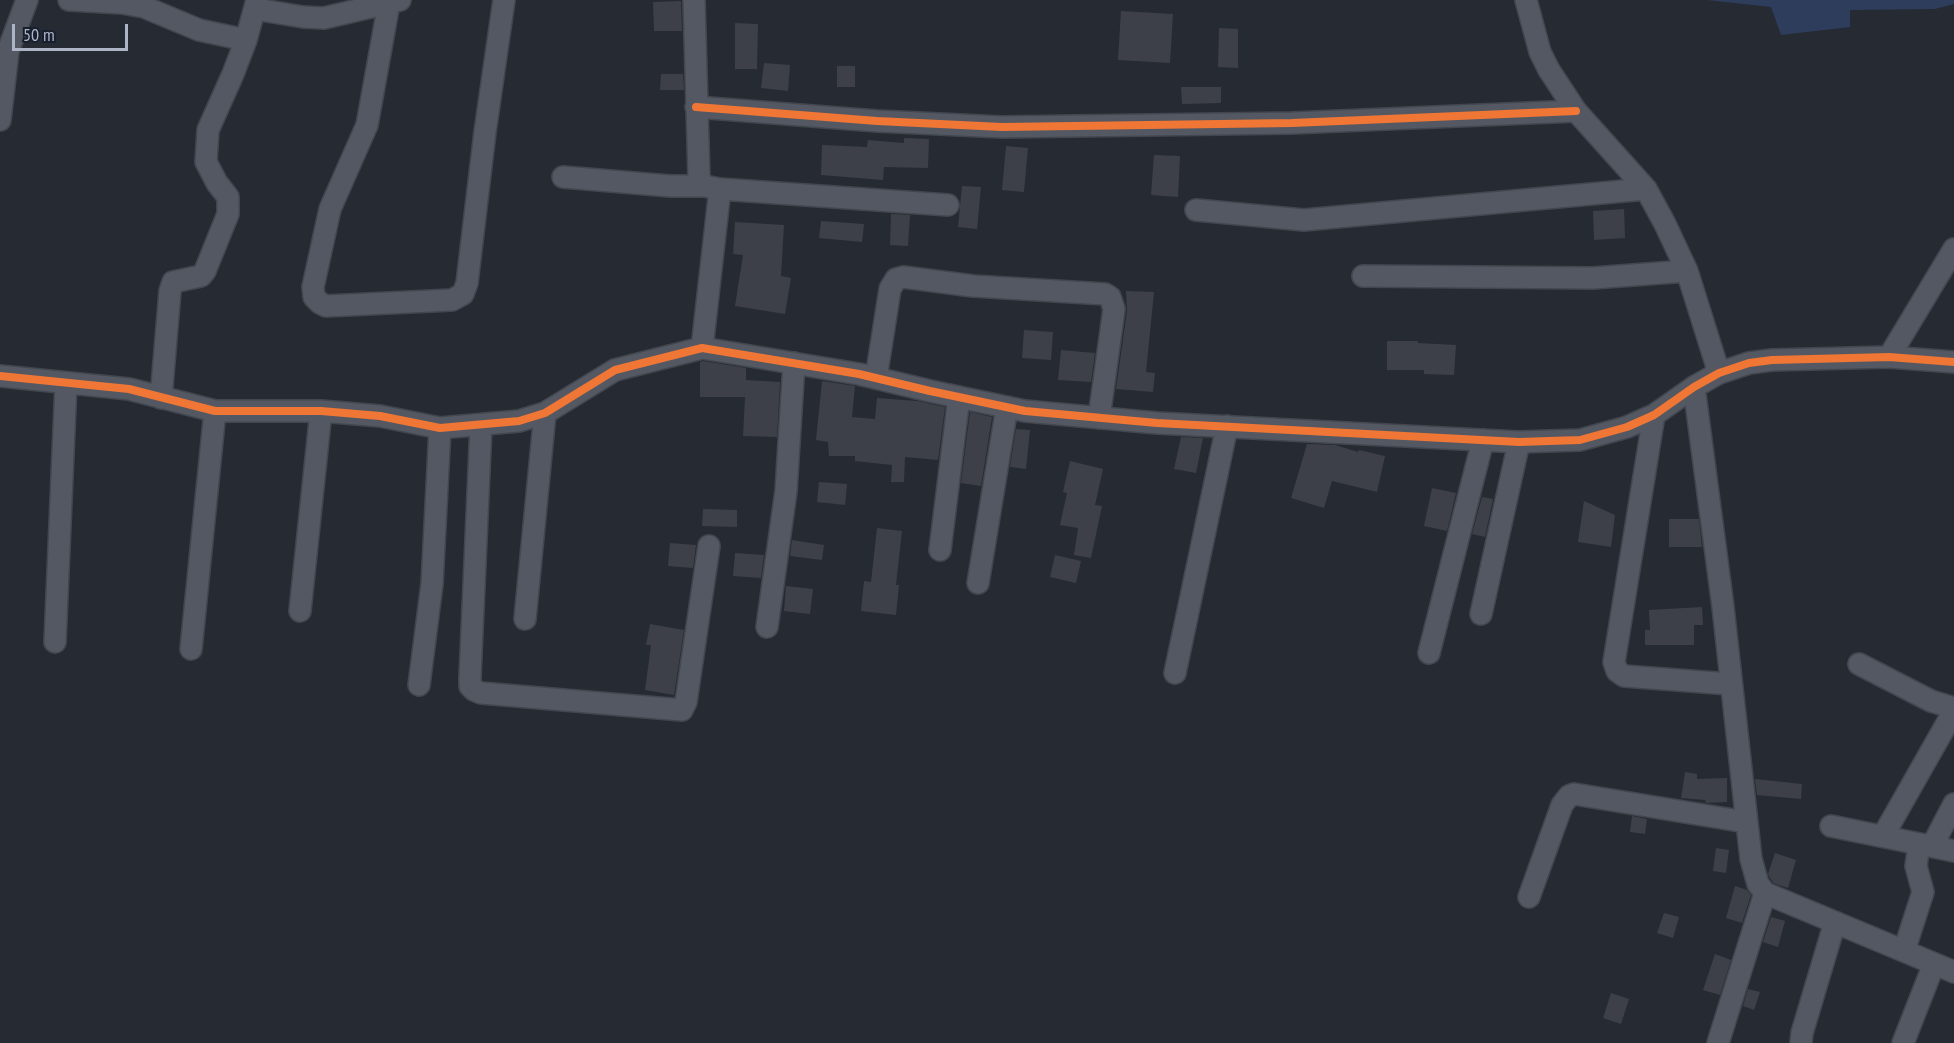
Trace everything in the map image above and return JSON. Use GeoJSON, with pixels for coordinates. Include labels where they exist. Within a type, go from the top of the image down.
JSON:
{"type":"FeatureCollection","features":[{"type":"Feature","properties":{"kind":"street"},"geometry":{"type":"LineString","coordinates":[[0,120],[4,50],[27,0]]}},
{"type":"Feature","properties":{"kind":"street"},"geometry":{"type":"LineString","coordinates":[[69,0],[122,3],[144,7],[199,30],[246,40]]}},
{"type":"Feature","properties":{"kind":"street"},"geometry":{"type":"LineString","coordinates":[[161,398],[170,291],[173,282],[201,276],[205,271],[228,213],[228,197],[212,175],[206,162],[208,130],[246,40],[256,4],[303,17],[324,18],[395,2],[367,125],[330,209],[313,286],[314,297],[326,306],[452,300],[463,294],[467,283],[504,0]]}},
{"type":"Feature","properties":{"kind":"street"},"geometry":{"type":"LineString","coordinates":[[694,0],[699,178],[712,187]]}},
{"type":"Feature","properties":{"kind":"street"},"geometry":{"type":"LineString","coordinates":[[1526,0],[1540,52],[1576,111],[1646,189],[1687,271],[1719,373]]}},
{"type":"Feature","properties":{"kind":"street"},"geometry":{"type":"LineString","coordinates":[[696,107],[877,121],[1002,127],[1292,123],[1576,111]]}},
{"type":"Feature","properties":{"kind":"street"},"geometry":{"type":"LineString","coordinates":[[563,177],[948,205]]}},
{"type":"Feature","properties":{"kind":"street"},"geometry":{"type":"LineString","coordinates":[[702,348],[712,187]]}},
{"type":"Feature","properties":{"kind":"street"},"geometry":{"type":"LineString","coordinates":[[1196,210],[1304,220],[1646,189]]}},
{"type":"Feature","properties":{"kind":"street"},"geometry":{"type":"LineString","coordinates":[[1889,357],[1954,249]]}},
{"type":"Feature","properties":{"kind":"street"},"geometry":{"type":"LineString","coordinates":[[1363,276],[1593,278],[1687,271]]}},
{"type":"Feature","properties":{"kind":"street"},"geometry":{"type":"LineString","coordinates":[[876,378],[890,289],[896,279],[903,277],[973,286],[1106,294],[1110,297],[1114,309],[1099,418]]}},
{"type":"Feature","properties":{"kind":"street"},"geometry":{"type":"LineString","coordinates":[[0,376],[129,389],[215,411],[321,411],[380,416],[440,428],[519,421],[545,413],[615,370],[702,348],[876,378],[1025,411],[1099,418],[1519,442],[1580,440],[1602,435],[1653,416],[1694,387],[1719,373],[1761,361],[1889,357],[1954,362]]}},
{"type":"Feature","properties":{"kind":"street"},"geometry":{"type":"LineString","coordinates":[[767,627],[786,491],[794,363]]}},
{"type":"Feature","properties":{"kind":"street"},"geometry":{"type":"LineString","coordinates":[[55,642],[66,383]]}},
{"type":"Feature","properties":{"kind":"street"},"geometry":{"type":"LineString","coordinates":[[1694,387],[1723,607],[1746,822],[1758,884],[1765,893],[1954,972]]}},
{"type":"Feature","properties":{"kind":"street"},"geometry":{"type":"LineString","coordinates":[[940,550],[959,397]]}},
{"type":"Feature","properties":{"kind":"street"},"geometry":{"type":"LineString","coordinates":[[978,583],[1007,407]]}},
{"type":"Feature","properties":{"kind":"street"},"geometry":{"type":"LineString","coordinates":[[191,649],[215,411]]}},
{"type":"Feature","properties":{"kind":"street"},"geometry":{"type":"LineString","coordinates":[[300,611],[321,411]]}},
{"type":"Feature","properties":{"kind":"street"},"geometry":{"type":"LineString","coordinates":[[525,619],[545,413]]}},
{"type":"Feature","properties":{"kind":"street"},"geometry":{"type":"LineString","coordinates":[[1653,416],[1614,662],[1617,671],[1624,676],[1730,684]]}},
{"type":"Feature","properties":{"kind":"street"},"geometry":{"type":"LineString","coordinates":[[481,424],[470,677],[470,686],[474,690],[481,693],[682,710],[687,702],[709,546]]}},
{"type":"Feature","properties":{"kind":"street"},"geometry":{"type":"LineString","coordinates":[[1175,673],[1227,426]]}},
{"type":"Feature","properties":{"kind":"street"},"geometry":{"type":"LineString","coordinates":[[419,685],[433,575],[440,428]]}},
{"type":"Feature","properties":{"kind":"street"},"geometry":{"type":"LineString","coordinates":[[1430,653],[1483,440]]}},
{"type":"Feature","properties":{"kind":"street"},"geometry":{"type":"LineString","coordinates":[[1481,614],[1519,442]]}},
{"type":"Feature","properties":{"kind":"street"},"geometry":{"type":"LineString","coordinates":[[1859,664],[1930,701],[1954,710],[1883,836]]}},
{"type":"Feature","properties":{"kind":"street"},"geometry":{"type":"LineString","coordinates":[[1529,897],[1562,805],[1569,796],[1575,794],[1746,822]]}},
{"type":"Feature","properties":{"kind":"street"},"geometry":{"type":"LineString","coordinates":[[1904,951],[1923,892],[1916,866],[1925,845],[1954,804]]}},
{"type":"Feature","properties":{"kind":"street"},"geometry":{"type":"LineString","coordinates":[[1831,826],[1954,851]]}},
{"type":"Feature","properties":{"kind":"street"},"geometry":{"type":"LineString","coordinates":[[1718,1043],[1765,893]]}},
{"type":"Feature","properties":{"kind":"street"},"geometry":{"type":"LineString","coordinates":[[1801,1043],[1835,922]]}},
{"type":"Feature","properties":{"kind":"street"},"geometry":{"type":"LineString","coordinates":[[1903,1043],[1934,964]]}},
{"type":"Feature","properties":{"kind":"water"},"geometry":{"type":"Polygon","coordinates":[[[1707,0],[1954,0],[1954,4],[1935,9],[1850,10],[1850,27],[1781,35],[1771,7],[1707,0]]]}},
{"type":"Feature","properties":{"kind":"building"},"geometry":{"type":"Polygon","coordinates":[[[681,1],[682,31],[654,31],[653,2],[681,1]]]}},
{"type":"Feature","properties":{"kind":"building"},"geometry":{"type":"Polygon","coordinates":[[[1121,11],[1173,14],[1170,63],[1118,60],[1121,11]]]}},
{"type":"Feature","properties":{"kind":"building"},"geometry":{"type":"Polygon","coordinates":[[[735,23],[758,24],[757,69],[735,69],[735,23]]]}},
{"type":"Feature","properties":{"kind":"building"},"geometry":{"type":"Polygon","coordinates":[[[1219,28],[1238,29],[1238,68],[1218,67],[1219,28]]]}},
{"type":"Feature","properties":{"kind":"building"},"geometry":{"type":"Polygon","coordinates":[[[764,63],[790,65],[788,91],[761,88],[764,63]]]}},
{"type":"Feature","properties":{"kind":"building"},"geometry":{"type":"Polygon","coordinates":[[[837,66],[855,66],[855,87],[837,87],[837,66]]]}},
{"type":"Feature","properties":{"kind":"building"},"geometry":{"type":"Polygon","coordinates":[[[661,74],[683,74],[684,90],[660,90],[661,74]]]}},
{"type":"Feature","properties":{"kind":"building"},"geometry":{"type":"Polygon","coordinates":[[[1181,87],[1221,87],[1221,103],[1182,104],[1181,87]]]}},
{"type":"Feature","properties":{"kind":"building"},"geometry":{"type":"Polygon","coordinates":[[[904,138],[929,139],[928,168],[884,167],[883,180],[821,175],[822,145],[867,147],[868,140],[904,143],[904,138]]]}},
{"type":"Feature","properties":{"kind":"building"},"geometry":{"type":"Polygon","coordinates":[[[1006,146],[1028,148],[1024,192],[1002,190],[1006,146]]]}},
{"type":"Feature","properties":{"kind":"building"},"geometry":{"type":"Polygon","coordinates":[[[1154,155],[1180,156],[1178,197],[1151,195],[1154,155]]]}},
{"type":"Feature","properties":{"kind":"building"},"geometry":{"type":"Polygon","coordinates":[[[962,186],[981,187],[977,229],[958,227],[962,186]]]}},
{"type":"Feature","properties":{"kind":"building"},"geometry":{"type":"Polygon","coordinates":[[[1624,209],[1625,238],[1594,240],[1593,211],[1624,209]]]}},
{"type":"Feature","properties":{"kind":"building"},"geometry":{"type":"Polygon","coordinates":[[[891,214],[910,215],[908,246],[890,245],[891,214]]]}},
{"type":"Feature","properties":{"kind":"building"},"geometry":{"type":"Polygon","coordinates":[[[821,221],[864,224],[862,242],[819,238],[821,221]]]}},
{"type":"Feature","properties":{"kind":"building"},"geometry":{"type":"Polygon","coordinates":[[[735,222],[784,225],[781,276],[791,278],[785,314],[735,306],[743,255],[733,254],[735,222]]]}},
{"type":"Feature","properties":{"kind":"building"},"geometry":{"type":"Polygon","coordinates":[[[1126,291],[1154,292],[1146,372],[1155,373],[1153,392],[1116,389],[1127,311],[1126,291]]]}},
{"type":"Feature","properties":{"kind":"building"},"geometry":{"type":"Polygon","coordinates":[[[1024,330],[1053,332],[1051,360],[1022,358],[1024,330]]]}},
{"type":"Feature","properties":{"kind":"building"},"geometry":{"type":"Polygon","coordinates":[[[1387,341],[1456,345],[1454,375],[1424,374],[1424,370],[1387,370],[1387,341]]]}},
{"type":"Feature","properties":{"kind":"building"},"geometry":{"type":"Polygon","coordinates":[[[1061,350],[1095,353],[1091,382],[1058,380],[1061,350]]]}},
{"type":"Feature","properties":{"kind":"building"},"geometry":{"type":"Polygon","coordinates":[[[700,362],[746,368],[746,380],[780,382],[777,437],[743,436],[745,397],[700,397],[700,362]]]}},
{"type":"Feature","properties":{"kind":"building"},"geometry":{"type":"Polygon","coordinates":[[[822,381],[855,386],[852,417],[875,419],[877,398],[917,401],[945,407],[938,460],[905,457],[904,482],[891,482],[892,465],[855,461],[855,456],[829,456],[828,442],[816,440],[822,381]]]}},
{"type":"Feature","properties":{"kind":"building"},"geometry":{"type":"Polygon","coordinates":[[[970,412],[992,417],[981,486],[961,483],[970,412]]]}},
{"type":"Feature","properties":{"kind":"building"},"geometry":{"type":"Polygon","coordinates":[[[1016,429],[1030,430],[1026,469],[1010,467],[1016,429]]]}},
{"type":"Feature","properties":{"kind":"building"},"geometry":{"type":"Polygon","coordinates":[[[1181,437],[1203,438],[1196,473],[1174,469],[1181,437]]]}},
{"type":"Feature","properties":{"kind":"building"},"geometry":{"type":"Polygon","coordinates":[[[1307,444],[1335,445],[1358,452],[1359,450],[1385,456],[1377,492],[1332,481],[1324,508],[1291,498],[1307,444]]]}},
{"type":"Feature","properties":{"kind":"building"},"geometry":{"type":"Polygon","coordinates":[[[1070,461],[1103,469],[1095,505],[1102,506],[1091,558],[1074,555],[1078,528],[1060,525],[1067,493],[1063,492],[1070,461]]]}},
{"type":"Feature","properties":{"kind":"building"},"geometry":{"type":"Polygon","coordinates":[[[819,482],[847,484],[845,505],[817,502],[819,482]]]}},
{"type":"Feature","properties":{"kind":"building"},"geometry":{"type":"Polygon","coordinates":[[[1432,488],[1456,493],[1447,531],[1424,526],[1432,488]]]}},
{"type":"Feature","properties":{"kind":"building"},"geometry":{"type":"Polygon","coordinates":[[[1482,497],[1493,499],[1485,537],[1472,534],[1482,497]]]}},
{"type":"Feature","properties":{"kind":"building"},"geometry":{"type":"Polygon","coordinates":[[[1584,501],[1615,515],[1611,547],[1578,542],[1584,501]]]}},
{"type":"Feature","properties":{"kind":"building"},"geometry":{"type":"Polygon","coordinates":[[[703,509],[737,510],[737,527],[702,526],[703,509]]]}},
{"type":"Feature","properties":{"kind":"building"},"geometry":{"type":"Polygon","coordinates":[[[1669,519],[1699,519],[1702,547],[1669,547],[1669,519]]]}},
{"type":"Feature","properties":{"kind":"building"},"geometry":{"type":"Polygon","coordinates":[[[877,528],[902,531],[896,585],[899,585],[896,615],[861,611],[864,581],[871,582],[877,528]]]}},
{"type":"Feature","properties":{"kind":"building"},"geometry":{"type":"Polygon","coordinates":[[[792,540],[824,545],[822,560],[790,556],[792,540]]]}},
{"type":"Feature","properties":{"kind":"building"},"geometry":{"type":"Polygon","coordinates":[[[670,543],[696,545],[693,568],[668,566],[670,543]]]}},
{"type":"Feature","properties":{"kind":"building"},"geometry":{"type":"Polygon","coordinates":[[[735,553],[764,555],[761,578],[733,576],[735,553]]]}},
{"type":"Feature","properties":{"kind":"building"},"geometry":{"type":"Polygon","coordinates":[[[1055,555],[1081,561],[1076,583],[1050,577],[1055,555]]]}},
{"type":"Feature","properties":{"kind":"building"},"geometry":{"type":"Polygon","coordinates":[[[786,586],[813,589],[810,614],[784,611],[786,586]]]}},
{"type":"Feature","properties":{"kind":"building"},"geometry":{"type":"Polygon","coordinates":[[[1702,607],[1703,625],[1694,625],[1694,645],[1645,645],[1645,630],[1650,630],[1649,610],[1702,607]]]}},
{"type":"Feature","properties":{"kind":"building"},"geometry":{"type":"Polygon","coordinates":[[[650,624],[684,630],[674,695],[645,690],[651,645],[646,645],[650,624]]]}},
{"type":"Feature","properties":{"kind":"building"},"geometry":{"type":"Polygon","coordinates":[[[1685,772],[1697,774],[1697,779],[1727,778],[1727,802],[1706,803],[1705,800],[1681,798],[1685,772]]]}},
{"type":"Feature","properties":{"kind":"building"},"geometry":{"type":"Polygon","coordinates":[[[1755,779],[1802,784],[1801,799],[1757,795],[1755,779]]]}},
{"type":"Feature","properties":{"kind":"building"},"geometry":{"type":"Polygon","coordinates":[[[1632,816],[1647,819],[1645,834],[1630,832],[1632,816]]]}},
{"type":"Feature","properties":{"kind":"building"},"geometry":{"type":"Polygon","coordinates":[[[1716,848],[1729,850],[1726,873],[1713,871],[1716,848]]]}},
{"type":"Feature","properties":{"kind":"building"},"geometry":{"type":"Polygon","coordinates":[[[1775,853],[1796,860],[1788,888],[1773,883],[1768,874],[1775,853]]]}},
{"type":"Feature","properties":{"kind":"building"},"geometry":{"type":"Polygon","coordinates":[[[1735,886],[1747,890],[1751,895],[1742,923],[1726,918],[1735,886]]]}},
{"type":"Feature","properties":{"kind":"building"},"geometry":{"type":"Polygon","coordinates":[[[1664,913],[1679,917],[1673,938],[1657,933],[1664,913]]]}},
{"type":"Feature","properties":{"kind":"building"},"geometry":{"type":"Polygon","coordinates":[[[1771,917],[1785,921],[1778,947],[1763,942],[1771,917]]]}},
{"type":"Feature","properties":{"kind":"building"},"geometry":{"type":"Polygon","coordinates":[[[1715,954],[1731,960],[1720,995],[1703,990],[1715,954]]]}},
{"type":"Feature","properties":{"kind":"building"},"geometry":{"type":"Polygon","coordinates":[[[1748,989],[1760,992],[1754,1010],[1743,1006],[1748,989]]]}},
{"type":"Feature","properties":{"kind":"building"},"geometry":{"type":"Polygon","coordinates":[[[1611,993],[1629,999],[1621,1024],[1603,1018],[1611,993]]]}},
{"type":"Feature","properties":{"kind":"cycle path"},"geometry":{"type":"LineString","coordinates":[[696,107],[877,121],[1002,127],[1292,123],[1576,111]]}},
{"type":"Feature","properties":{"kind":"cycle path"},"geometry":{"type":"LineString","coordinates":[[0,376],[129,389],[215,411],[321,411],[380,416],[440,428],[519,421],[545,413],[615,370],[702,348],[859,374],[1025,411],[1157,423],[1519,442],[1580,440],[1627,427],[1654,415],[1694,387],[1719,373],[1749,363],[1772,360],[1889,357],[1954,362]]}}]}
